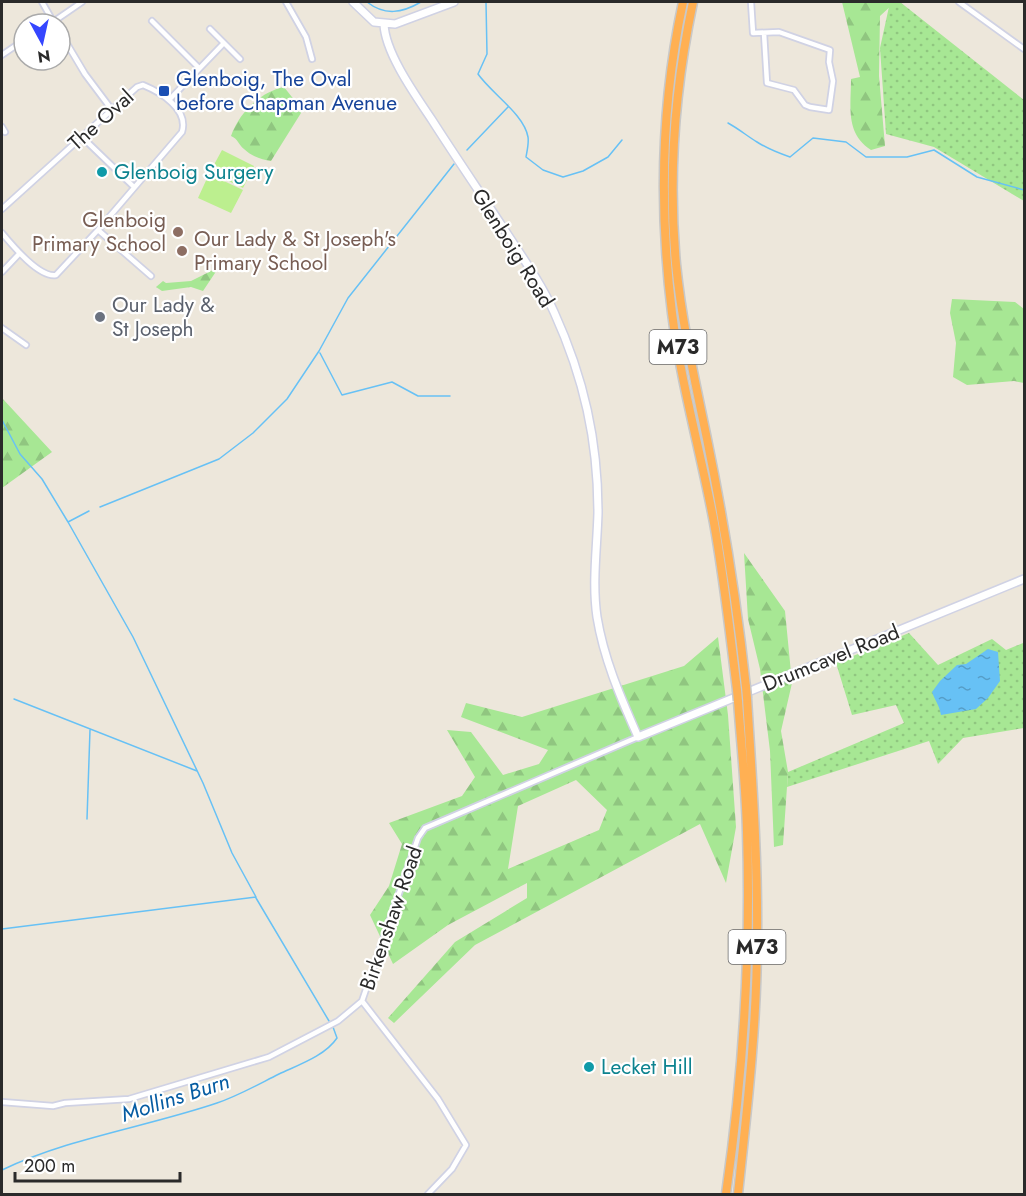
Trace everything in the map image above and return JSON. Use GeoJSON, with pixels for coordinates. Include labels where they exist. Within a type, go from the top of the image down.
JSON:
{"type":"FeatureCollection","features":[{"type":"Feature","properties":{"kind":"highway","name":"M73"},"geometry":{"type":"LineString","coordinates":[[683,2],[676,36],[666,114],[663,177],[667,264],[681,364],[714,522],[737,690],[743,699],[756,835],[758,942],[746,1119],[738,1194]]}},
{"type":"Feature","properties":{"kind":"highway","name":"M73"},"geometry":{"type":"LineString","coordinates":[[693,2],[685,41],[676,116],[673,164],[676,263],[690,362],[725,532],[739,618],[746,687],[743,699],[748,921],[733,1144],[726,1194]]}},
{"type":"Feature","properties":{"kind":"street"},"geometry":{"type":"LineString","coordinates":[[68,12],[82,2]]}},
{"type":"Feature","properties":{"kind":"street"},"geometry":{"type":"LineString","coordinates":[[286,2],[306,37],[312,59]]}},
{"type":"Feature","properties":{"kind":"street"},"geometry":{"type":"LineString","coordinates":[[353,2],[369,18],[384,24],[395,24],[454,2]]}},
{"type":"Feature","properties":{"kind":"street"},"geometry":{"type":"LineString","coordinates":[[751,2],[753,33],[778,32],[830,50],[829,62],[833,81],[830,110],[805,105],[794,90],[766,83],[764,33]]}},
{"type":"Feature","properties":{"kind":"street"},"geometry":{"type":"LineString","coordinates":[[959,2],[1024,49]]}},
{"type":"Feature","properties":{"kind":"street"},"geometry":{"type":"LineString","coordinates":[[152,21],[199,68]]}},
{"type":"Feature","properties":{"kind":"street","name":"Glenboig Road"},"geometry":{"type":"LineString","coordinates":[[384,24],[384,34],[388,45],[411,89],[531,270],[553,310],[579,375],[587,404],[597,462],[598,515],[594,566],[597,617],[610,672],[638,737]]}},
{"type":"Feature","properties":{"kind":"street"},"geometry":{"type":"LineString","coordinates":[[210,29],[240,59]]}},
{"type":"Feature","properties":{"kind":"street"},"geometry":{"type":"LineString","coordinates":[[170,99],[224,43]]}},
{"type":"Feature","properties":{"kind":"street"},"geometry":{"type":"LineString","coordinates":[[72,52],[112,110]]}},
{"type":"Feature","properties":{"kind":"street","name":"The Oval"},"geometry":{"type":"LineString","coordinates":[[2,209],[137,87],[143,85],[170,99],[183,121],[182,132],[56,275],[46,274],[19,254],[2,233]]}},
{"type":"Feature","properties":{"kind":"street"},"geometry":{"type":"LineString","coordinates":[[82,137],[134,187]]}},
{"type":"Feature","properties":{"kind":"street"},"geometry":{"type":"LineString","coordinates":[[98,230],[151,276]]}},
{"type":"Feature","properties":{"kind":"street"},"geometry":{"type":"LineString","coordinates":[[2,272],[19,254]]}},
{"type":"Feature","properties":{"kind":"street"},"geometry":{"type":"LineString","coordinates":[[2,328],[26,345]]}},
{"type":"Feature","properties":{"kind":"street","name":"Drumcavel Road"},"geometry":{"type":"LineString","coordinates":[[638,737],[1024,579]]}},
{"type":"Feature","properties":{"kind":"street","name":"Birkenshaw Road"},"geometry":{"type":"LineString","coordinates":[[2,1102],[53,1107],[65,1103],[129,1099],[269,1057],[338,1021],[362,1001],[418,838],[425,828],[638,737]]}},
{"type":"Feature","properties":{"kind":"street"},"geometry":{"type":"LineString","coordinates":[[362,1001],[438,1100],[466,1145],[452,1169],[428,1194]]}},
{"type":"Feature","properties":{"kind":"green space"},"geometry":{"type":"Polygon","coordinates":[[[842,2],[893,2],[880,16],[879,76],[885,146],[871,150],[857,136],[851,119],[851,79],[860,77],[842,2]]]}},
{"type":"Feature","properties":{"kind":"green space"},"geometry":{"type":"Polygon","coordinates":[[[890,2],[900,2],[1024,100],[1024,201],[934,147],[886,134],[880,48],[890,2]]]}},
{"type":"Feature","properties":{"kind":"green space"},"geometry":{"type":"Polygon","coordinates":[[[284,87],[299,106],[301,113],[271,161],[260,159],[253,156],[231,136],[239,119],[252,105],[267,94],[284,87]]]}},
{"type":"Feature","properties":{"kind":"green space"},"geometry":{"type":"Polygon","coordinates":[[[222,150],[254,166],[243,188],[210,172],[222,150]]]}},
{"type":"Feature","properties":{"kind":"green space"},"geometry":{"type":"Polygon","coordinates":[[[209,174],[243,190],[231,213],[198,198],[209,174]]]}},
{"type":"Feature","properties":{"kind":"green space"},"geometry":{"type":"Polygon","coordinates":[[[219,267],[203,291],[191,287],[162,291],[156,287],[163,281],[166,283],[191,281],[219,267]]]}},
{"type":"Feature","properties":{"kind":"green space"},"geometry":{"type":"Polygon","coordinates":[[[952,299],[1015,302],[1024,309],[1024,383],[1014,381],[967,385],[953,377],[956,343],[950,313],[952,299]]]}},
{"type":"Feature","properties":{"kind":"green space"},"geometry":{"type":"Polygon","coordinates":[[[2,398],[52,452],[2,488],[2,398]]]}},
{"type":"Feature","properties":{"kind":"green space"},"geometry":{"type":"Polygon","coordinates":[[[744,553],[785,611],[792,683],[781,731],[788,772],[783,845],[774,847],[770,751],[760,669],[748,619],[744,553]]]}},
{"type":"Feature","properties":{"kind":"green space"},"geometry":{"type":"Polygon","coordinates":[[[909,633],[938,665],[992,639],[1006,650],[1023,643],[1024,728],[963,738],[938,764],[929,741],[787,787],[788,772],[904,723],[896,705],[852,715],[836,663],[909,633]]]}},
{"type":"Feature","properties":{"kind":"green space"},"geometry":{"type":"Polygon","coordinates":[[[718,637],[728,715],[736,827],[726,883],[700,824],[475,945],[394,1023],[388,1018],[455,942],[527,898],[527,883],[448,925],[393,964],[370,915],[389,886],[402,844],[389,823],[462,796],[475,777],[447,730],[471,732],[503,775],[539,764],[548,750],[461,717],[466,703],[522,717],[684,666],[718,637]],[[576,780],[518,806],[508,869],[599,830],[607,810],[576,780]]]}},
{"type":"Feature","properties":{"kind":"water"},"geometry":{"type":"Polygon","coordinates":[[[988,649],[998,652],[1000,681],[988,698],[976,709],[941,715],[932,692],[957,665],[966,664],[988,649]]]}},
{"type":"Feature","properties":{"kind":"waterway"},"geometry":{"type":"LineString","coordinates":[[367,2],[387,11],[400,11],[421,2]]}},
{"type":"Feature","properties":{"kind":"waterway"},"geometry":{"type":"LineString","coordinates":[[486,2],[487,54],[478,74],[514,112],[525,128],[528,139],[526,157],[543,170],[563,177],[583,171],[608,157],[622,140]]}},
{"type":"Feature","properties":{"kind":"waterway"},"geometry":{"type":"LineString","coordinates":[[467,150],[508,107]]}},
{"type":"Feature","properties":{"kind":"waterway"},"geometry":{"type":"LineString","coordinates":[[728,123],[765,147],[790,157],[813,138],[846,142],[866,157],[907,157],[934,150],[977,177],[1024,190]]}},
{"type":"Feature","properties":{"kind":"waterway"},"geometry":{"type":"LineString","coordinates":[[100,507],[219,459],[253,433],[287,399],[319,351],[348,298],[454,164]]}},
{"type":"Feature","properties":{"kind":"waterway"},"geometry":{"type":"LineString","coordinates":[[320,353],[342,395],[392,382],[418,396],[450,396]]}},
{"type":"Feature","properties":{"kind":"waterway"},"geometry":{"type":"LineString","coordinates":[[2,420],[20,454],[42,479],[68,522]]}},
{"type":"Feature","properties":{"kind":"waterway"},"geometry":{"type":"LineString","coordinates":[[2,929],[256,897],[232,853],[203,783],[133,637],[68,522],[89,511]]}},
{"type":"Feature","properties":{"kind":"waterway"},"geometry":{"type":"LineString","coordinates":[[14,699],[197,771]]}},
{"type":"Feature","properties":{"kind":"waterway"},"geometry":{"type":"LineString","coordinates":[[87,819],[90,730]]}},
{"type":"Feature","properties":{"kind":"waterway"},"geometry":{"type":"LineString","coordinates":[[256,898],[329,1021]]}},
{"type":"Feature","properties":{"kind":"waterway","name":"Mollins Burn"},"geometry":{"type":"LineString","coordinates":[[2,1170],[54,1149],[233,1097],[326,1050],[337,1038],[333,1027]]}},
{"type":"Feature","properties":{"kind":"place","name":"Glenboig, The Oval before Chapman Avenue"},"geometry":{"type":"Point","coordinates":[164,91]}},
{"type":"Feature","properties":{"kind":"place","name":"Glenboig Surgery"},"geometry":{"type":"Point","coordinates":[102,172]}},
{"type":"Feature","properties":{"kind":"place","name":"Glenboig Primary School"},"geometry":{"type":"Point","coordinates":[178,232]}},
{"type":"Feature","properties":{"kind":"place","name":"Our Lady & St Joseph's Primary School"},"geometry":{"type":"Point","coordinates":[182,251]}},
{"type":"Feature","properties":{"kind":"place","name":"Our Lady & St Joseph"},"geometry":{"type":"Point","coordinates":[100,317]}},
{"type":"Feature","properties":{"kind":"place","name":"Lecket Hill"},"geometry":{"type":"Point","coordinates":[589,1067]}}]}
